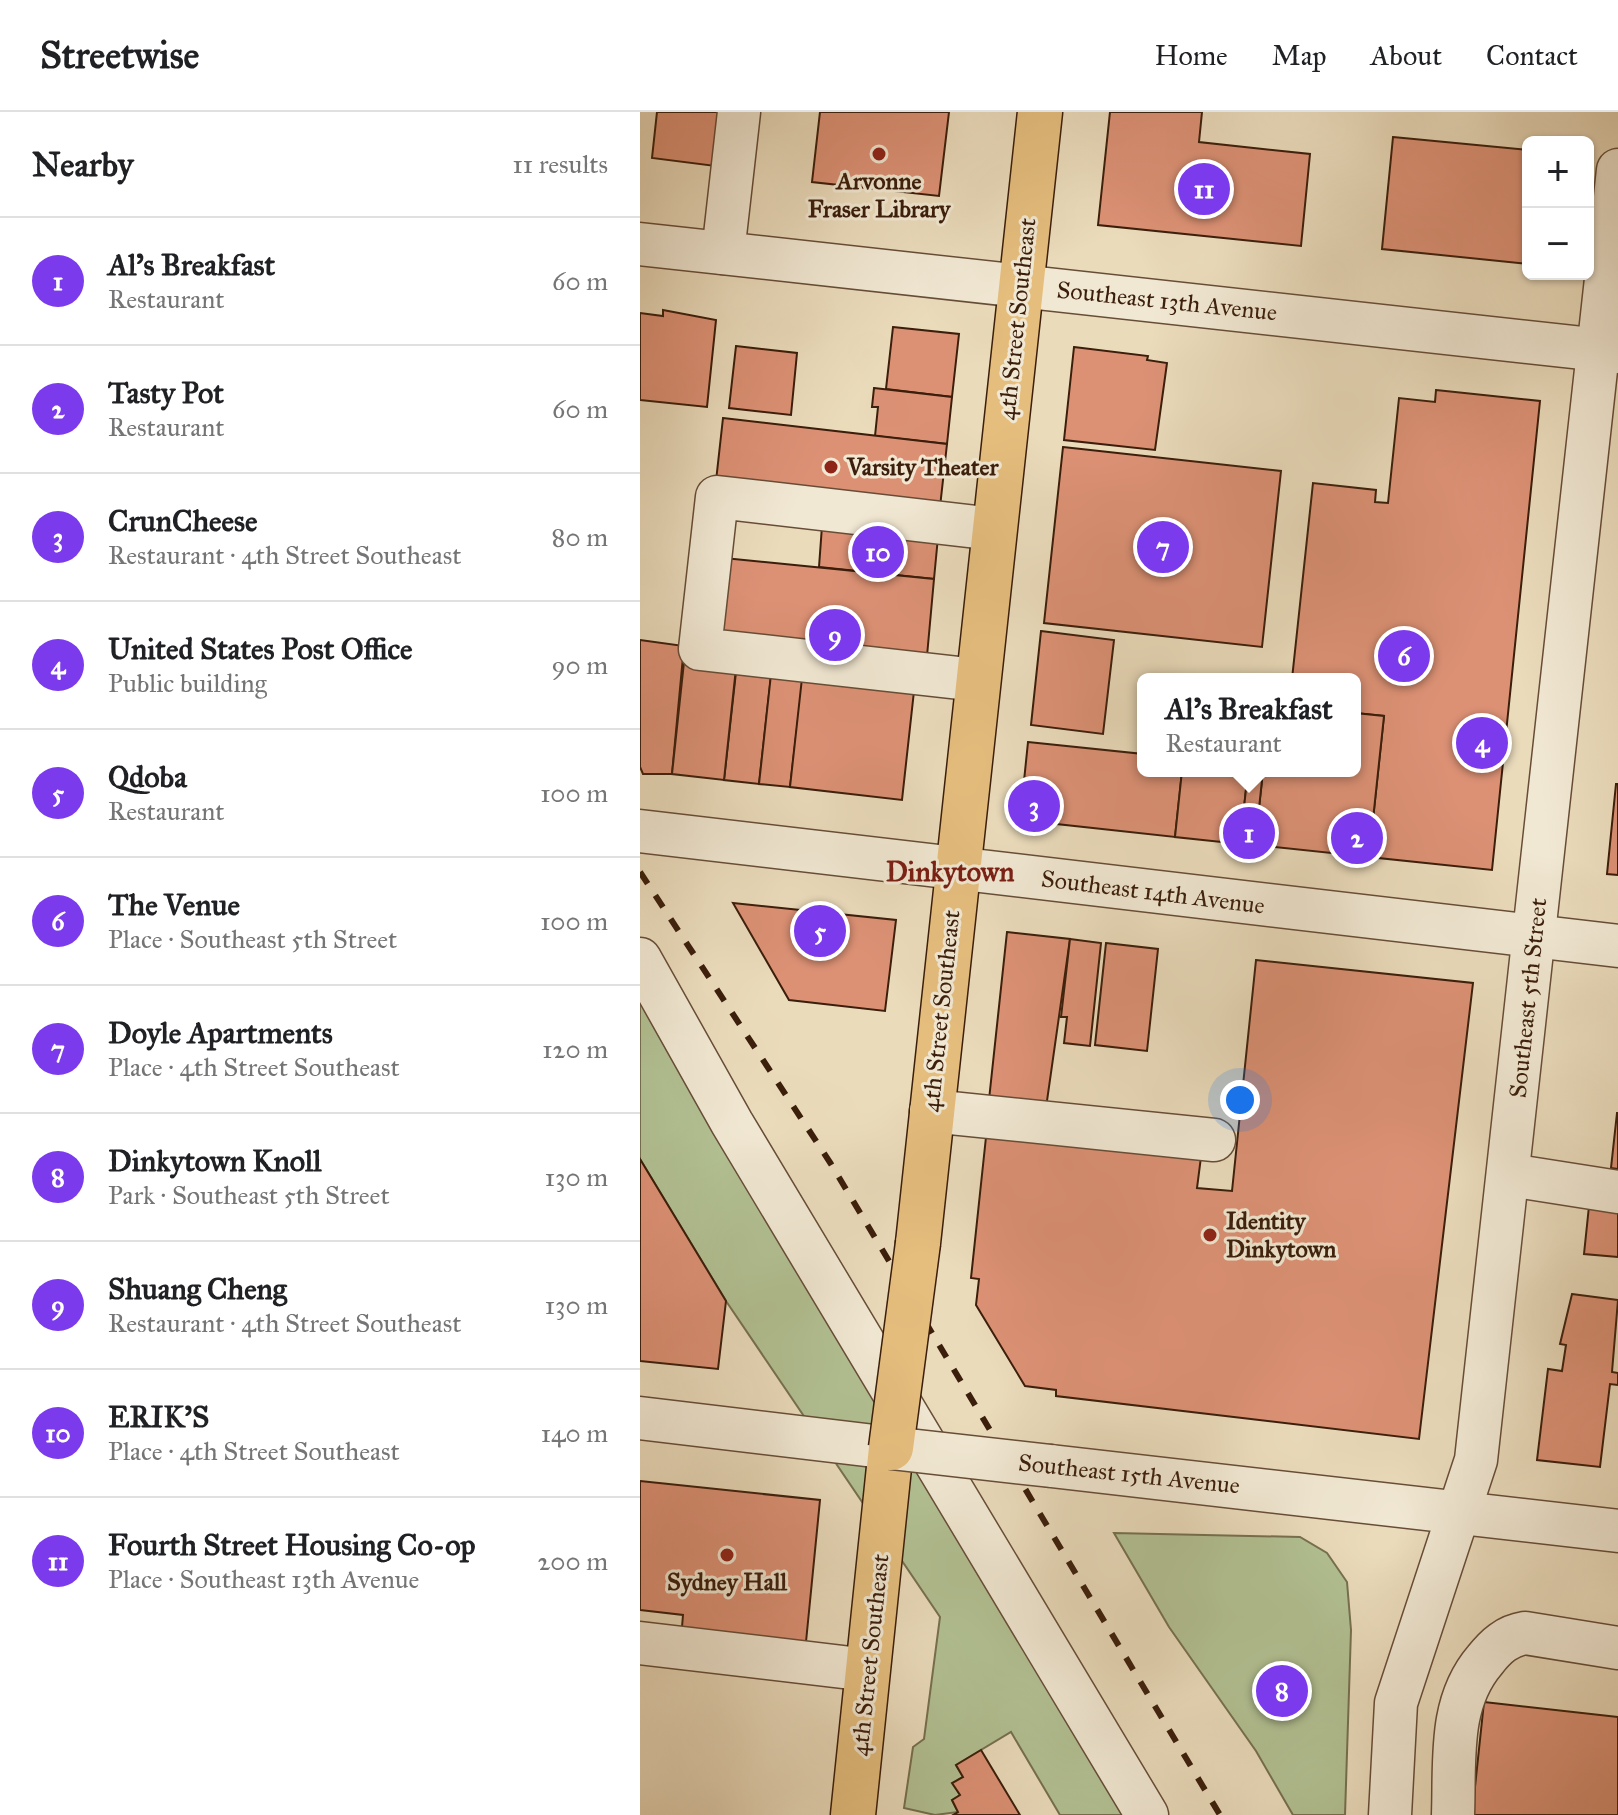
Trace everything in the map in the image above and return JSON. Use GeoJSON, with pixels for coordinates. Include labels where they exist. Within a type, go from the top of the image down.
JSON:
{"type":"FeatureCollection","features":[{"type":"Feature","properties":{"kind":"main road","name":"4th Street Southeast"},"geometry":{"type":"LineString","coordinates":[[853,1815],[1040,112]]}},
{"type":"Feature","properties":{"kind":"street"},"geometry":{"type":"LineString","coordinates":[[723,253],[739,112]]}},
{"type":"Feature","properties":{"kind":"street","name":"Southeast 5th Street"},"geometry":{"type":"LineString","coordinates":[[1390,1815],[1396,1703],[1461,1514],[1476,1460],[1535,937],[1608,350],[1618,170]]}},
{"type":"Feature","properties":{"kind":"street","name":"Southeast 13th Avenue"},"geometry":{"type":"LineString","coordinates":[[640,244],[1608,350]]}},
{"type":"Feature","properties":{"kind":"street"},"geometry":{"type":"LineString","coordinates":[[977,680],[700,649],[717,497],[994,529]]}},
{"type":"Feature","properties":{"kind":"street","name":"Southeast 14th Avenue"},"geometry":{"type":"LineString","coordinates":[[640,831],[1618,946]]}},
{"type":"Feature","properties":{"kind":"street"},"geometry":{"type":"LineString","coordinates":[[640,959],[732,1123],[1147,1815]]}},
{"type":"Feature","properties":{"kind":"street"},"geometry":{"type":"LineString","coordinates":[[931,1111],[1214,1140]]}},
{"type":"Feature","properties":{"kind":"street"},"geometry":{"type":"LineString","coordinates":[[1510,1175],[1618,1192]]}},
{"type":"Feature","properties":{"kind":"street","name":"Southeast 15th Avenue"},"geometry":{"type":"LineString","coordinates":[[640,1418],[1618,1531]]}},
{"type":"Feature","properties":{"kind":"street"},"geometry":{"type":"LineString","coordinates":[[1453,1815],[1461,1698],[1473,1673],[1489,1655],[1513,1635],[1525,1633],[1618,1648]]}},
{"type":"Feature","properties":{"kind":"street"},"geometry":{"type":"LineString","coordinates":[[640,1643],[868,1670]]}},
{"type":"Feature","properties":{"kind":"green space"},"geometry":{"type":"Polygon","coordinates":[[[640,996],[1125,1815],[1060,1815],[1011,1732],[956,1765],[963,1777],[953,1783],[960,1795],[952,1800],[958,1812],[935,1815],[904,1808],[913,1747],[924,1739],[940,1617],[726,1301],[640,1159],[640,996]]]}},
{"type":"Feature","properties":{"kind":"green space"},"geometry":{"type":"Polygon","coordinates":[[[1114,1533],[1300,1537],[1327,1553],[1347,1582],[1351,1630],[1345,1815],[1293,1815],[1256,1751],[1169,1627],[1114,1533]]]}},
{"type":"Feature","properties":{"kind":"building"},"geometry":{"type":"Polygon","coordinates":[[[657,112],[722,112],[715,166],[652,158],[657,112]]]}},
{"type":"Feature","properties":{"kind":"building","name":"Arvonne Fraser Library"},"geometry":{"type":"Polygon","coordinates":[[[820,112],[949,112],[939,196],[812,182],[820,112]]]}},
{"type":"Feature","properties":{"kind":"building"},"geometry":{"type":"Polygon","coordinates":[[[1110,112],[1202,112],[1199,142],[1310,154],[1301,246],[1098,225],[1110,112]]]}},
{"type":"Feature","properties":{"kind":"building"},"geometry":{"type":"Polygon","coordinates":[[[1393,137],[1522,149],[1522,263],[1382,249],[1393,137]]]}},
{"type":"Feature","properties":{"kind":"building"},"geometry":{"type":"Polygon","coordinates":[[[663,310],[716,320],[707,407],[640,400],[640,313],[663,316],[663,310]]]}},
{"type":"Feature","properties":{"kind":"building"},"geometry":{"type":"Polygon","coordinates":[[[893,327],[959,334],[952,397],[886,389],[893,327]]]}},
{"type":"Feature","properties":{"kind":"building"},"geometry":{"type":"Polygon","coordinates":[[[736,346],[797,353],[791,415],[729,408],[736,346]]]}},
{"type":"Feature","properties":{"kind":"building"},"geometry":{"type":"Polygon","coordinates":[[[1074,347],[1148,356],[1147,360],[1167,363],[1155,450],[1064,440],[1074,347]]]}},
{"type":"Feature","properties":{"kind":"building"},"geometry":{"type":"Polygon","coordinates":[[[874,388],[952,397],[947,444],[875,436],[878,407],[872,407],[874,388]]]}},
{"type":"Feature","properties":{"kind":"building"},"geometry":{"type":"Polygon","coordinates":[[[1436,390],[1540,401],[1492,870],[1369,857],[1384,716],[1361,714],[1361,673],[1293,673],[1313,483],[1376,490],[1375,502],[1388,503],[1399,398],[1435,402],[1436,390]]]}},
{"type":"Feature","properties":{"kind":"building","name":"Varsity Theater"},"geometry":{"type":"Polygon","coordinates":[[[723,418],[947,444],[939,516],[715,490],[723,418]]]}},
{"type":"Feature","properties":{"kind":"building"},"geometry":{"type":"Polygon","coordinates":[[[1063,447],[1281,471],[1262,647],[1044,623],[1063,447]]]}},
{"type":"Feature","properties":{"kind":"building"},"geometry":{"type":"Polygon","coordinates":[[[822,526],[938,537],[934,579],[819,567],[822,526]]]}},
{"type":"Feature","properties":{"kind":"building"},"geometry":{"type":"Polygon","coordinates":[[[724,558],[934,579],[926,667],[716,647],[724,558]]]}},
{"type":"Feature","properties":{"kind":"building"},"geometry":{"type":"Polygon","coordinates":[[[1041,631],[1114,640],[1103,734],[1031,725],[1041,631]]]}},
{"type":"Feature","properties":{"kind":"building"},"geometry":{"type":"Polygon","coordinates":[[[640,640],[684,646],[672,774],[643,774],[640,767],[640,640]]]}},
{"type":"Feature","properties":{"kind":"building"},"geometry":{"type":"Polygon","coordinates":[[[738,654],[773,658],[759,784],[724,780],[738,654]]]}},
{"type":"Feature","properties":{"kind":"building"},"geometry":{"type":"Polygon","coordinates":[[[684,662],[736,668],[724,780],[672,774],[684,662]]]}},
{"type":"Feature","properties":{"kind":"building"},"geometry":{"type":"Polygon","coordinates":[[[772,665],[804,669],[790,787],[759,784],[772,665]]]}},
{"type":"Feature","properties":{"kind":"building"},"geometry":{"type":"Polygon","coordinates":[[[803,669],[915,682],[902,800],[790,787],[803,669]]]}},
{"type":"Feature","properties":{"kind":"building"},"geometry":{"type":"Polygon","coordinates":[[[1361,714],[1384,716],[1369,857],[1255,845],[1262,777],[1361,777],[1361,714]]]}},
{"type":"Feature","properties":{"kind":"building"},"geometry":{"type":"Polygon","coordinates":[[[1028,742],[1137,753],[1137,777],[1181,777],[1175,837],[1020,820],[1028,742]]]}},
{"type":"Feature","properties":{"kind":"building"},"geometry":{"type":"Polygon","coordinates":[[[1181,777],[1247,777],[1240,844],[1175,837],[1181,777]]]}},
{"type":"Feature","properties":{"kind":"building"},"geometry":{"type":"Polygon","coordinates":[[[1247,777],[1262,777],[1255,845],[1240,844],[1247,777]]]}},
{"type":"Feature","properties":{"kind":"building"},"geometry":{"type":"Polygon","coordinates":[[[1618,784],[1618,875],[1607,874],[1618,784]]]}},
{"type":"Feature","properties":{"kind":"building"},"geometry":{"type":"Polygon","coordinates":[[[733,903],[896,920],[885,1011],[789,1000],[733,903]]]}},
{"type":"Feature","properties":{"kind":"building"},"geometry":{"type":"Polygon","coordinates":[[[1007,932],[1070,939],[1045,1115],[988,1109],[1007,932]]]}},
{"type":"Feature","properties":{"kind":"building"},"geometry":{"type":"Polygon","coordinates":[[[1070,939],[1101,943],[1090,1046],[1064,1043],[1067,1017],[1061,1017],[1070,939]]]}},
{"type":"Feature","properties":{"kind":"building"},"geometry":{"type":"Polygon","coordinates":[[[1106,943],[1158,949],[1147,1051],[1095,1045],[1106,943]]]}},
{"type":"Feature","properties":{"kind":"building","name":"Identity Dinkytown"},"geometry":{"type":"Polygon","coordinates":[[[1256,960],[1473,983],[1419,1439],[1056,1396],[1056,1390],[1025,1386],[976,1305],[979,1279],[971,1278],[986,1137],[1201,1157],[1197,1188],[1232,1191],[1256,960]]]}},
{"type":"Feature","properties":{"kind":"building"},"geometry":{"type":"Polygon","coordinates":[[[1618,1113],[1618,1169],[1611,1168],[1618,1113]]]}},
{"type":"Feature","properties":{"kind":"building"},"geometry":{"type":"Polygon","coordinates":[[[640,1159],[726,1301],[718,1369],[640,1361],[640,1159]]]}},
{"type":"Feature","properties":{"kind":"building"},"geometry":{"type":"Polygon","coordinates":[[[1618,1199],[1618,1257],[1584,1254],[1589,1206],[1618,1199]]]}},
{"type":"Feature","properties":{"kind":"building"},"geometry":{"type":"Polygon","coordinates":[[[1572,1294],[1618,1300],[1612,1372],[1618,1373],[1618,1385],[1610,1384],[1600,1467],[1537,1460],[1548,1369],[1562,1371],[1566,1345],[1560,1344],[1572,1294]]]}},
{"type":"Feature","properties":{"kind":"building","name":"Sydney Hall"},"geometry":{"type":"Polygon","coordinates":[[[640,1481],[820,1500],[805,1652],[681,1639],[683,1615],[640,1610],[640,1481]]]}},
{"type":"Feature","properties":{"kind":"building"},"geometry":{"type":"Polygon","coordinates":[[[1484,1702],[1618,1717],[1618,1815],[1472,1815],[1484,1702]]]}},
{"type":"Feature","properties":{"kind":"building"},"geometry":{"type":"Polygon","coordinates":[[[981,1750],[1020,1815],[953,1815],[958,1812],[952,1800],[960,1795],[952,1783],[963,1777],[956,1765],[981,1750]]]}},
{"type":"Feature","properties":{"kind":"railway"},"geometry":{"type":"LineString","coordinates":[[640,872],[831,1164],[1220,1815]]}},
{"type":"Feature","properties":{"kind":"place","name":"Arvonne Fraser Library"},"geometry":{"type":"Point","coordinates":[879,154]}},
{"type":"Feature","properties":{"kind":"place","name":"Fourth Street Housing Co-op"},"geometry":{"type":"Point","coordinates":[1204,189]}},
{"type":"Feature","properties":{"kind":"place","name":"Varsity Theater"},"geometry":{"type":"Point","coordinates":[831,467]}},
{"type":"Feature","properties":{"kind":"place","name":"Doyle Apartments"},"geometry":{"type":"Point","coordinates":[1163,547]}},
{"type":"Feature","properties":{"kind":"place","name":"ERIK'S"},"geometry":{"type":"Point","coordinates":[878,552]}},
{"type":"Feature","properties":{"kind":"place","name":"Shuang Cheng"},"geometry":{"type":"Point","coordinates":[835,635]}},
{"type":"Feature","properties":{"kind":"place","name":"The Venue"},"geometry":{"type":"Point","coordinates":[1404,656]}},
{"type":"Feature","properties":{"kind":"place","name":"United States Post Office"},"geometry":{"type":"Point","coordinates":[1482,743]}},
{"type":"Feature","properties":{"kind":"place","name":"CrunCheese"},"geometry":{"type":"Point","coordinates":[1034,806]}},
{"type":"Feature","properties":{"kind":"place","name":"Al's Breakfast"},"geometry":{"type":"Point","coordinates":[1249,833]}},
{"type":"Feature","properties":{"kind":"place","name":"Tasty Pot"},"geometry":{"type":"Point","coordinates":[1357,838]}},
{"type":"Feature","properties":{"kind":"place","name":"Qdoba"},"geometry":{"type":"Point","coordinates":[820,931]}},
{"type":"Feature","properties":{"kind":"place","name":"Identity Dinkytown"},"geometry":{"type":"Point","coordinates":[1210,1235]}},
{"type":"Feature","properties":{"kind":"place","name":"Sydney Hall"},"geometry":{"type":"Point","coordinates":[727,1555]}},
{"type":"Feature","properties":{"kind":"place","name":"Dinkytown Knoll"},"geometry":{"type":"Point","coordinates":[1282,1691]}},
{"type":"Feature","properties":{"kind":"district","name":"Dinkytown"},"geometry":{"type":"Point","coordinates":[950,871]}}]}
